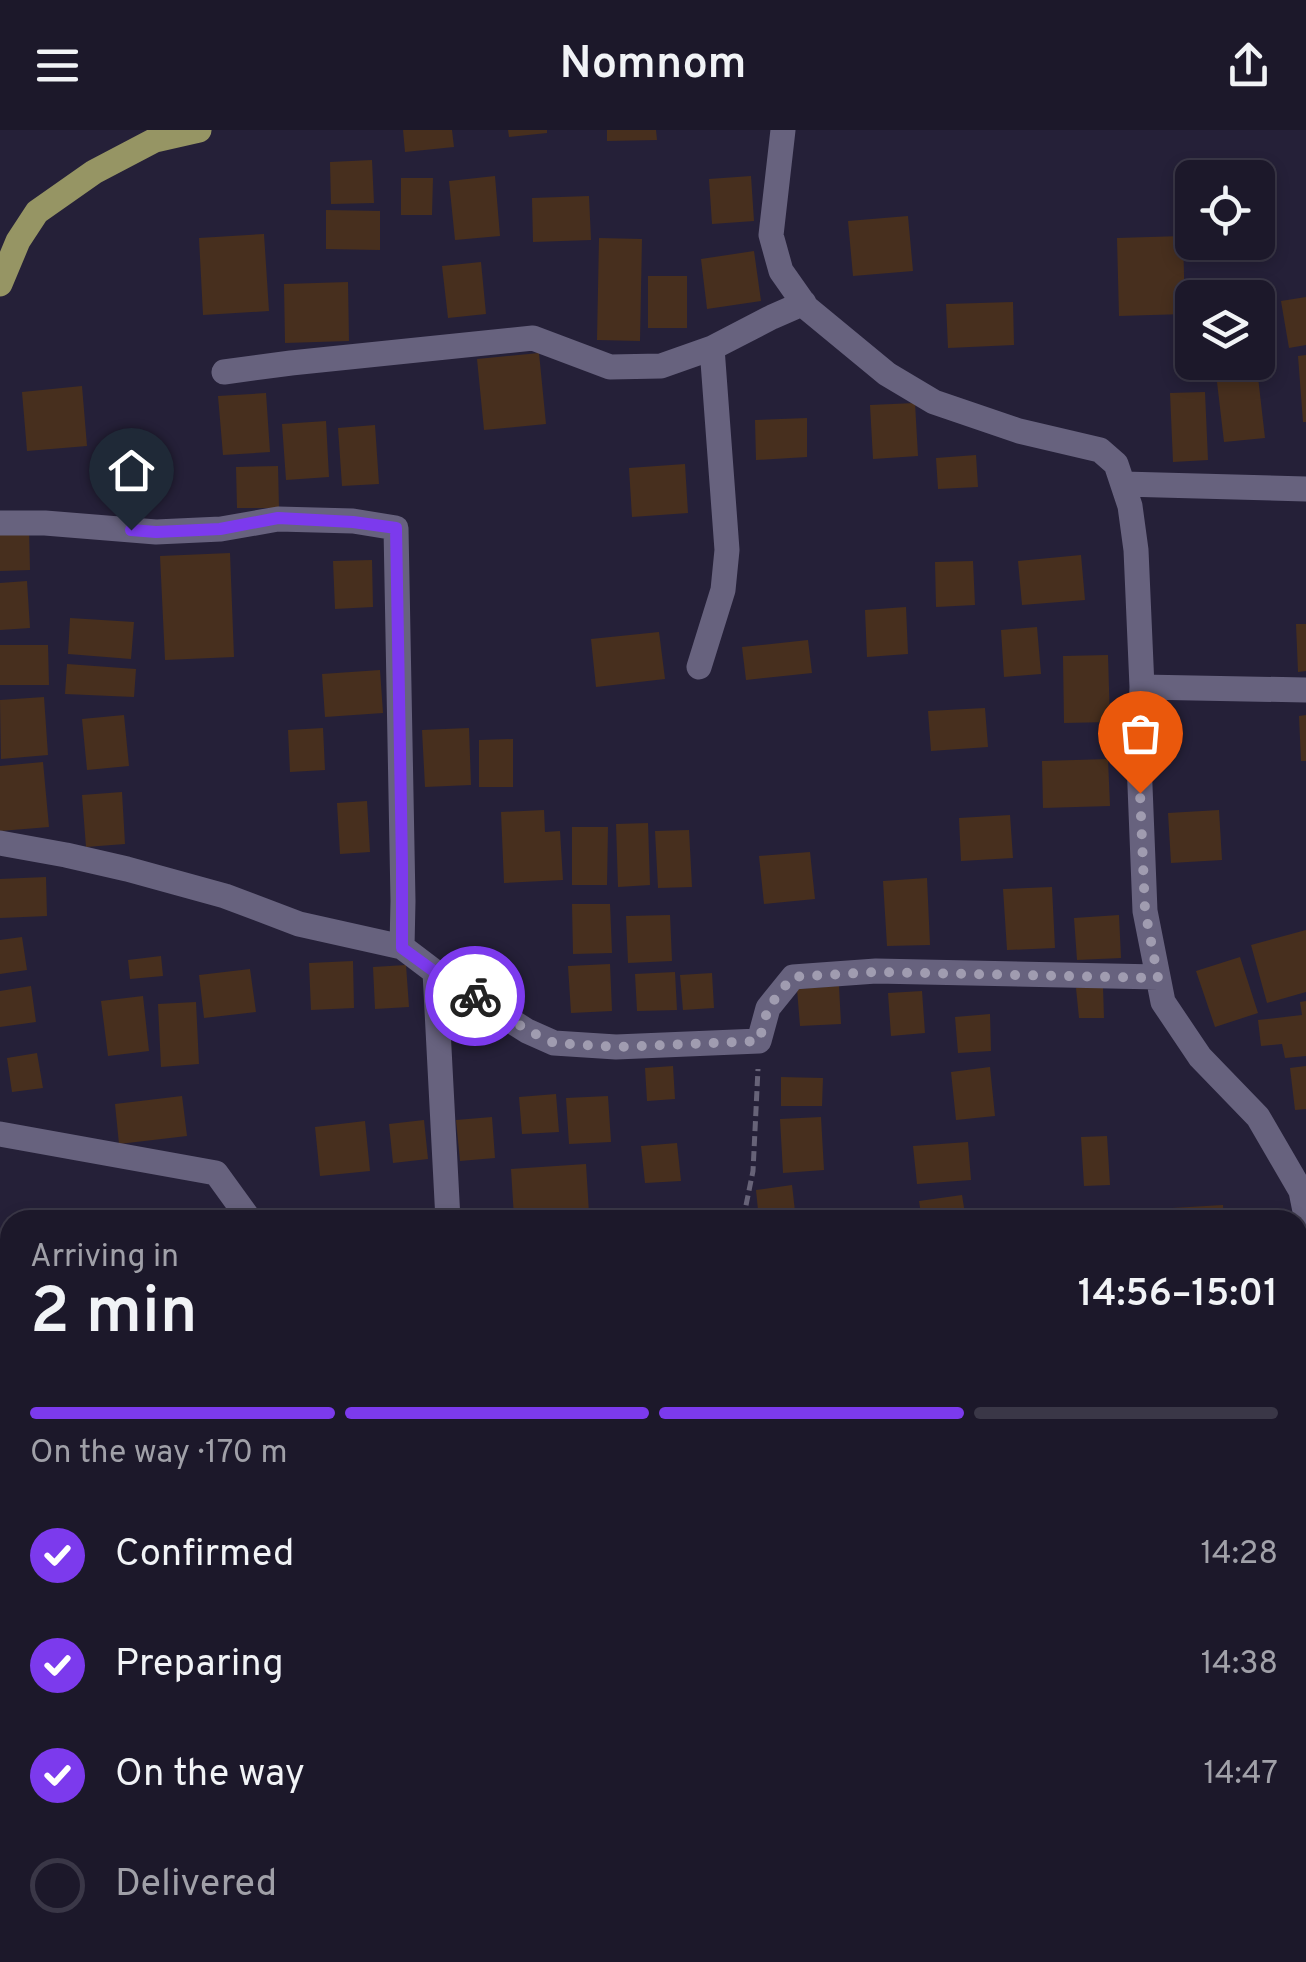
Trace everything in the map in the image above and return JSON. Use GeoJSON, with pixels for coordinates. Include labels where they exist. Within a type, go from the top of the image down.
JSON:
{"type":"FeatureCollection","features":[{"type":"Feature","properties":{"kind":"main road"},"geometry":{"type":"LineString","coordinates":[[0,284],[18,241],[38,212],[94,172],[155,140],[198,130]]}},
{"type":"Feature","properties":{"kind":"street"},"geometry":{"type":"LineString","coordinates":[[782,130],[771,235],[782,271],[804,303],[887,374],[934,402],[1019,431],[1100,450],[1116,464],[1130,506],[1136,550],[1145,910],[1163,1002],[1200,1057],[1296,1163],[1305,1210]]}},
{"type":"Feature","properties":{"kind":"street"},"geometry":{"type":"LineString","coordinates":[[224,372],[533,338],[610,367],[661,366],[712,348],[804,303]]}},
{"type":"Feature","properties":{"kind":"street"},"geometry":{"type":"LineString","coordinates":[[699,667],[723,590],[726,550],[712,348]]}},
{"type":"Feature","properties":{"kind":"street"},"geometry":{"type":"LineString","coordinates":[[1123,484],[1306,489]]}},
{"type":"Feature","properties":{"kind":"street"},"geometry":{"type":"LineString","coordinates":[[0,523],[156,532],[220,529],[278,518],[396,528],[402,948]]}},
{"type":"Feature","properties":{"kind":"street"},"geometry":{"type":"LineString","coordinates":[[1142,687],[1306,690]]}},
{"type":"Feature","properties":{"kind":"street"},"geometry":{"type":"LineString","coordinates":[[0,843],[127,869],[225,896],[298,924],[402,948],[527,1030],[554,1043],[616,1047],[759,1041],[768,1008],[792,977],[876,972],[1158,978]]}},
{"type":"Feature","properties":{"kind":"street"},"geometry":{"type":"LineString","coordinates":[[435,972],[447,1210]]}},
{"type":"Feature","properties":{"kind":"street"},"geometry":{"type":"LineString","coordinates":[[0,1134],[216,1173],[243,1210]]}},
{"type":"Feature","properties":{"kind":"path"},"geometry":{"type":"LineString","coordinates":[[745,1210],[753,1171],[759,1041]]}},
{"type":"Feature","properties":{"kind":"building"},"geometry":{"type":"Polygon","coordinates":[[[403,130],[452,130],[454,147],[405,152],[403,130]]]}},
{"type":"Feature","properties":{"kind":"building"},"geometry":{"type":"Polygon","coordinates":[[[508,130],[547,130],[547,133],[509,137],[508,130]]]}},
{"type":"Feature","properties":{"kind":"building"},"geometry":{"type":"Polygon","coordinates":[[[607,130],[656,130],[657,140],[607,141],[607,130]]]}},
{"type":"Feature","properties":{"kind":"building"},"geometry":{"type":"Polygon","coordinates":[[[372,160],[374,203],[331,204],[330,162],[372,160]]]}},
{"type":"Feature","properties":{"kind":"building"},"geometry":{"type":"Polygon","coordinates":[[[495,176],[500,236],[455,240],[449,181],[495,176]]]}},
{"type":"Feature","properties":{"kind":"building"},"geometry":{"type":"Polygon","coordinates":[[[751,176],[754,221],[712,224],[709,179],[751,176]]]}},
{"type":"Feature","properties":{"kind":"building"},"geometry":{"type":"Polygon","coordinates":[[[401,178],[433,178],[432,215],[401,215],[401,178]]]}},
{"type":"Feature","properties":{"kind":"building"},"geometry":{"type":"Polygon","coordinates":[[[589,196],[591,240],[533,242],[532,198],[589,196]]]}},
{"type":"Feature","properties":{"kind":"building"},"geometry":{"type":"Polygon","coordinates":[[[326,210],[380,211],[380,250],[326,249],[326,210]]]}},
{"type":"Feature","properties":{"kind":"building"},"geometry":{"type":"Polygon","coordinates":[[[908,216],[913,271],[853,276],[848,221],[908,216]]]}},
{"type":"Feature","properties":{"kind":"building"},"geometry":{"type":"Polygon","coordinates":[[[264,234],[269,311],[203,315],[199,238],[264,234]]]}},
{"type":"Feature","properties":{"kind":"building"},"geometry":{"type":"Polygon","coordinates":[[[1175,236],[1175,260],[1184,260],[1184,280],[1175,280],[1175,314],[1119,316],[1117,238],[1175,236]]]}},
{"type":"Feature","properties":{"kind":"building"},"geometry":{"type":"Polygon","coordinates":[[[599,238],[642,239],[640,341],[597,340],[599,238]]]}},
{"type":"Feature","properties":{"kind":"building"},"geometry":{"type":"Polygon","coordinates":[[[754,251],[761,301],[707,309],[701,259],[754,251]]]}},
{"type":"Feature","properties":{"kind":"building"},"geometry":{"type":"Polygon","coordinates":[[[481,262],[486,314],[448,318],[442,266],[481,262]]]}},
{"type":"Feature","properties":{"kind":"building"},"geometry":{"type":"Polygon","coordinates":[[[648,276],[687,276],[687,328],[648,328],[648,276]]]}},
{"type":"Feature","properties":{"kind":"building"},"geometry":{"type":"Polygon","coordinates":[[[348,282],[349,341],[285,343],[284,284],[348,282]]]}},
{"type":"Feature","properties":{"kind":"building"},"geometry":{"type":"Polygon","coordinates":[[[1306,297],[1306,345],[1289,348],[1281,301],[1306,297]]]}},
{"type":"Feature","properties":{"kind":"building"},"geometry":{"type":"Polygon","coordinates":[[[1013,302],[1014,345],[948,348],[946,304],[1013,302]]]}},
{"type":"Feature","properties":{"kind":"building"},"geometry":{"type":"Polygon","coordinates":[[[539,353],[546,424],[484,430],[477,359],[539,353]]]}},
{"type":"Feature","properties":{"kind":"building"},"geometry":{"type":"Polygon","coordinates":[[[1306,355],[1306,422],[1303,422],[1298,356],[1306,355]]]}},
{"type":"Feature","properties":{"kind":"building"},"geometry":{"type":"Polygon","coordinates":[[[1258,380],[1265,438],[1224,442],[1217,382],[1258,380]]]}},
{"type":"Feature","properties":{"kind":"building"},"geometry":{"type":"Polygon","coordinates":[[[82,386],[87,446],[27,451],[22,392],[82,386]]]}},
{"type":"Feature","properties":{"kind":"building"},"geometry":{"type":"Polygon","coordinates":[[[1205,392],[1208,460],[1173,462],[1170,393],[1205,392]]]}},
{"type":"Feature","properties":{"kind":"building"},"geometry":{"type":"Polygon","coordinates":[[[266,393],[270,452],[223,455],[218,396],[266,393]]]}},
{"type":"Feature","properties":{"kind":"building"},"geometry":{"type":"Polygon","coordinates":[[[915,403],[918,456],[873,459],[870,405],[915,403]]]}},
{"type":"Feature","properties":{"kind":"building"},"geometry":{"type":"Polygon","coordinates":[[[807,418],[807,457],[756,460],[755,420],[807,418]]]}},
{"type":"Feature","properties":{"kind":"building"},"geometry":{"type":"Polygon","coordinates":[[[326,421],[329,477],[286,480],[282,424],[326,421]]]}},
{"type":"Feature","properties":{"kind":"building"},"geometry":{"type":"Polygon","coordinates":[[[375,425],[379,484],[342,486],[338,428],[375,425]]]}},
{"type":"Feature","properties":{"kind":"building"},"geometry":{"type":"Polygon","coordinates":[[[976,455],[978,487],[938,489],[936,458],[976,455]]]}},
{"type":"Feature","properties":{"kind":"building"},"geometry":{"type":"Polygon","coordinates":[[[685,464],[688,513],[632,517],[629,468],[685,464]]]}},
{"type":"Feature","properties":{"kind":"building"},"geometry":{"type":"Polygon","coordinates":[[[278,466],[279,508],[237,508],[236,467],[278,466]]]}},
{"type":"Feature","properties":{"kind":"building"},"geometry":{"type":"Polygon","coordinates":[[[29,529],[30,570],[0,571],[0,530],[29,529]]]}},
{"type":"Feature","properties":{"kind":"building"},"geometry":{"type":"Polygon","coordinates":[[[230,553],[234,657],[165,660],[160,556],[230,553]]]}},
{"type":"Feature","properties":{"kind":"building"},"geometry":{"type":"Polygon","coordinates":[[[1081,555],[1085,600],[1022,605],[1018,561],[1081,555]]]}},
{"type":"Feature","properties":{"kind":"building"},"geometry":{"type":"Polygon","coordinates":[[[372,560],[373,607],[335,609],[333,561],[372,560]]]}},
{"type":"Feature","properties":{"kind":"building"},"geometry":{"type":"Polygon","coordinates":[[[973,561],[975,605],[936,607],[935,562],[973,561]]]}},
{"type":"Feature","properties":{"kind":"building"},"geometry":{"type":"Polygon","coordinates":[[[27,581],[30,628],[0,630],[0,583],[27,581]]]}},
{"type":"Feature","properties":{"kind":"building"},"geometry":{"type":"Polygon","coordinates":[[[906,607],[908,654],[867,657],[865,610],[906,607]]]}},
{"type":"Feature","properties":{"kind":"building"},"geometry":{"type":"Polygon","coordinates":[[[70,618],[134,622],[131,659],[68,654],[70,618]]]}},
{"type":"Feature","properties":{"kind":"building"},"geometry":{"type":"Polygon","coordinates":[[[1296,624],[1306,624],[1306,671],[1298,672],[1296,624]]]}},
{"type":"Feature","properties":{"kind":"building"},"geometry":{"type":"Polygon","coordinates":[[[1037,627],[1041,674],[1004,677],[1001,630],[1037,627]]]}},
{"type":"Feature","properties":{"kind":"building"},"geometry":{"type":"Polygon","coordinates":[[[659,632],[665,679],[596,687],[591,639],[659,632]]]}},
{"type":"Feature","properties":{"kind":"building"},"geometry":{"type":"Polygon","coordinates":[[[808,640],[812,673],[746,680],[742,647],[808,640]]]}},
{"type":"Feature","properties":{"kind":"building"},"geometry":{"type":"Polygon","coordinates":[[[0,645],[48,645],[49,685],[0,685],[0,645]]]}},
{"type":"Feature","properties":{"kind":"building"},"geometry":{"type":"Polygon","coordinates":[[[1108,655],[1110,722],[1064,723],[1063,656],[1108,655]]]}},
{"type":"Feature","properties":{"kind":"building"},"geometry":{"type":"Polygon","coordinates":[[[67,664],[136,669],[134,697],[65,694],[67,664]]]}},
{"type":"Feature","properties":{"kind":"building"},"geometry":{"type":"Polygon","coordinates":[[[380,670],[383,713],[325,717],[322,674],[380,670]]]}},
{"type":"Feature","properties":{"kind":"building"},"geometry":{"type":"Polygon","coordinates":[[[44,697],[48,755],[1,759],[0,700],[44,697]]]}},
{"type":"Feature","properties":{"kind":"building"},"geometry":{"type":"Polygon","coordinates":[[[985,708],[988,747],[931,751],[928,711],[985,708]]]}},
{"type":"Feature","properties":{"kind":"building"},"geometry":{"type":"Polygon","coordinates":[[[124,715],[129,766],[87,770],[82,719],[124,715]]]}},
{"type":"Feature","properties":{"kind":"building"},"geometry":{"type":"Polygon","coordinates":[[[1306,715],[1306,761],[1301,761],[1299,716],[1306,715]]]}},
{"type":"Feature","properties":{"kind":"building"},"geometry":{"type":"Polygon","coordinates":[[[323,728],[325,770],[290,772],[288,730],[323,728]]]}},
{"type":"Feature","properties":{"kind":"building"},"geometry":{"type":"Polygon","coordinates":[[[469,728],[471,785],[425,787],[422,730],[469,728]]]}},
{"type":"Feature","properties":{"kind":"building"},"geometry":{"type":"Polygon","coordinates":[[[513,739],[513,787],[479,787],[479,740],[513,739]]]}},
{"type":"Feature","properties":{"kind":"building"},"geometry":{"type":"Polygon","coordinates":[[[1108,759],[1110,806],[1043,808],[1042,761],[1108,759]]]}},
{"type":"Feature","properties":{"kind":"building"},"geometry":{"type":"Polygon","coordinates":[[[43,762],[49,827],[0,831],[0,766],[43,762]]]}},
{"type":"Feature","properties":{"kind":"building"},"geometry":{"type":"Polygon","coordinates":[[[122,792],[125,844],[86,847],[82,795],[122,792]]]}},
{"type":"Feature","properties":{"kind":"building"},"geometry":{"type":"Polygon","coordinates":[[[367,801],[370,852],[340,854],[337,803],[367,801]]]}},
{"type":"Feature","properties":{"kind":"building"},"geometry":{"type":"Polygon","coordinates":[[[544,810],[545,832],[560,831],[563,880],[504,883],[501,812],[544,810]]]}},
{"type":"Feature","properties":{"kind":"building"},"geometry":{"type":"Polygon","coordinates":[[[1219,810],[1222,860],[1171,863],[1168,813],[1219,810]]]}},
{"type":"Feature","properties":{"kind":"building"},"geometry":{"type":"Polygon","coordinates":[[[1010,815],[1013,858],[961,861],[959,818],[1010,815]]]}},
{"type":"Feature","properties":{"kind":"building"},"geometry":{"type":"Polygon","coordinates":[[[648,823],[650,885],[618,887],[616,824],[648,823]]]}},
{"type":"Feature","properties":{"kind":"building"},"geometry":{"type":"Polygon","coordinates":[[[572,827],[608,827],[607,885],[572,885],[572,827]]]}},
{"type":"Feature","properties":{"kind":"building"},"geometry":{"type":"Polygon","coordinates":[[[689,830],[692,887],[658,888],[655,831],[689,830]]]}},
{"type":"Feature","properties":{"kind":"building"},"geometry":{"type":"Polygon","coordinates":[[[810,852],[815,899],[764,904],[759,856],[810,852]]]}},
{"type":"Feature","properties":{"kind":"building"},"geometry":{"type":"Polygon","coordinates":[[[46,877],[47,916],[0,918],[0,879],[46,877]]]}},
{"type":"Feature","properties":{"kind":"building"},"geometry":{"type":"Polygon","coordinates":[[[927,878],[930,945],[887,946],[883,881],[927,878]]]}},
{"type":"Feature","properties":{"kind":"building"},"geometry":{"type":"Polygon","coordinates":[[[1052,887],[1055,948],[1007,950],[1003,889],[1052,887]]]}},
{"type":"Feature","properties":{"kind":"building"},"geometry":{"type":"Polygon","coordinates":[[[572,904],[610,904],[612,953],[573,954],[572,904]]]}},
{"type":"Feature","properties":{"kind":"building"},"geometry":{"type":"Polygon","coordinates":[[[670,915],[672,961],[628,963],[626,916],[670,915]]]}},
{"type":"Feature","properties":{"kind":"building"},"geometry":{"type":"Polygon","coordinates":[[[1119,915],[1121,958],[1077,960],[1074,918],[1119,915]]]}},
{"type":"Feature","properties":{"kind":"building"},"geometry":{"type":"Polygon","coordinates":[[[1306,930],[1306,992],[1267,1003],[1251,945],[1306,930]]]}},
{"type":"Feature","properties":{"kind":"building"},"geometry":{"type":"Polygon","coordinates":[[[22,937],[27,970],[0,974],[0,940],[22,937]]]}},
{"type":"Feature","properties":{"kind":"building"},"geometry":{"type":"Polygon","coordinates":[[[161,956],[163,976],[130,979],[128,960],[161,956]]]}},
{"type":"Feature","properties":{"kind":"building"},"geometry":{"type":"Polygon","coordinates":[[[1240,957],[1258,1013],[1215,1027],[1196,971],[1240,957]]]}},
{"type":"Feature","properties":{"kind":"building"},"geometry":{"type":"Polygon","coordinates":[[[353,961],[354,1008],[311,1010],[309,963],[353,961]]]}},
{"type":"Feature","properties":{"kind":"building"},"geometry":{"type":"Polygon","coordinates":[[[610,964],[612,1011],[571,1013],[568,966],[610,964]]]}},
{"type":"Feature","properties":{"kind":"building"},"geometry":{"type":"Polygon","coordinates":[[[406,965],[409,1007],[375,1009],[373,967],[406,965]]]}},
{"type":"Feature","properties":{"kind":"building"},"geometry":{"type":"Polygon","coordinates":[[[250,969],[256,1012],[204,1018],[199,975],[250,969]]]}},
{"type":"Feature","properties":{"kind":"building"},"geometry":{"type":"Polygon","coordinates":[[[675,972],[677,1010],[637,1011],[635,974],[675,972]]]}},
{"type":"Feature","properties":{"kind":"building"},"geometry":{"type":"Polygon","coordinates":[[[712,973],[714,1008],[683,1010],[680,975],[712,973]]]}},
{"type":"Feature","properties":{"kind":"building"},"geometry":{"type":"Polygon","coordinates":[[[31,986],[36,1022],[0,1027],[0,991],[31,986]]]}},
{"type":"Feature","properties":{"kind":"building"},"geometry":{"type":"Polygon","coordinates":[[[839,986],[841,1024],[800,1026],[797,989],[839,986]]]}},
{"type":"Feature","properties":{"kind":"building"},"geometry":{"type":"Polygon","coordinates":[[[1103,987],[1104,1018],[1079,1018],[1076,988],[1103,987]]]}},
{"type":"Feature","properties":{"kind":"building"},"geometry":{"type":"Polygon","coordinates":[[[922,991],[925,1033],[891,1036],[888,993],[922,991]]]}},
{"type":"Feature","properties":{"kind":"building"},"geometry":{"type":"Polygon","coordinates":[[[143,996],[149,1051],[108,1056],[101,1001],[143,996]]]}},
{"type":"Feature","properties":{"kind":"building"},"geometry":{"type":"Polygon","coordinates":[[[1306,1001],[1306,1056],[1285,1058],[1282,1044],[1261,1046],[1258,1020],[1302,1015],[1300,1002],[1306,1001]]]}},
{"type":"Feature","properties":{"kind":"building"},"geometry":{"type":"Polygon","coordinates":[[[196,1002],[199,1064],[161,1067],[158,1004],[196,1002]]]}},
{"type":"Feature","properties":{"kind":"building"},"geometry":{"type":"Polygon","coordinates":[[[990,1014],[991,1051],[958,1053],[955,1017],[990,1014]]]}},
{"type":"Feature","properties":{"kind":"building"},"geometry":{"type":"Polygon","coordinates":[[[37,1053],[43,1088],[12,1092],[7,1058],[37,1053]]]}},
{"type":"Feature","properties":{"kind":"building"},"geometry":{"type":"Polygon","coordinates":[[[673,1066],[675,1099],[647,1101],[645,1068],[673,1066]]]}},
{"type":"Feature","properties":{"kind":"building"},"geometry":{"type":"Polygon","coordinates":[[[1306,1066],[1306,1109],[1295,1110],[1290,1068],[1306,1066]]]}},
{"type":"Feature","properties":{"kind":"building"},"geometry":{"type":"Polygon","coordinates":[[[990,1067],[995,1116],[956,1120],[951,1072],[990,1067]]]}},
{"type":"Feature","properties":{"kind":"building"},"geometry":{"type":"Polygon","coordinates":[[[781,1077],[823,1078],[822,1106],[781,1106],[781,1077]]]}},
{"type":"Feature","properties":{"kind":"building"},"geometry":{"type":"Polygon","coordinates":[[[556,1094],[559,1132],[522,1134],[519,1097],[556,1094]]]}},
{"type":"Feature","properties":{"kind":"building"},"geometry":{"type":"Polygon","coordinates":[[[182,1096],[187,1136],[119,1144],[115,1104],[182,1096]]]}},
{"type":"Feature","properties":{"kind":"building"},"geometry":{"type":"Polygon","coordinates":[[[608,1096],[611,1142],[569,1144],[566,1098],[608,1096]]]}},
{"type":"Feature","properties":{"kind":"building"},"geometry":{"type":"Polygon","coordinates":[[[492,1117],[495,1158],[460,1161],[456,1120],[492,1117]]]}},
{"type":"Feature","properties":{"kind":"building"},"geometry":{"type":"Polygon","coordinates":[[[821,1117],[824,1170],[783,1173],[780,1119],[821,1117]]]}},
{"type":"Feature","properties":{"kind":"building"},"geometry":{"type":"Polygon","coordinates":[[[424,1120],[428,1159],[393,1163],[389,1124],[424,1120]]]}},
{"type":"Feature","properties":{"kind":"building"},"geometry":{"type":"Polygon","coordinates":[[[365,1121],[370,1171],[320,1176],[315,1127],[365,1121]]]}},
{"type":"Feature","properties":{"kind":"building"},"geometry":{"type":"Polygon","coordinates":[[[1107,1136],[1110,1185],[1084,1186],[1081,1137],[1107,1136]]]}},
{"type":"Feature","properties":{"kind":"building"},"geometry":{"type":"Polygon","coordinates":[[[968,1142],[971,1180],[917,1184],[913,1146],[968,1142]]]}},
{"type":"Feature","properties":{"kind":"building"},"geometry":{"type":"Polygon","coordinates":[[[677,1143],[681,1181],[645,1183],[641,1146],[677,1143]]]}},
{"type":"Feature","properties":{"kind":"building"},"geometry":{"type":"Polygon","coordinates":[[[586,1164],[589,1210],[514,1210],[511,1169],[586,1164]]]}},
{"type":"Feature","properties":{"kind":"building"},"geometry":{"type":"Polygon","coordinates":[[[792,1185],[795,1210],[758,1210],[756,1190],[792,1185]]]}},
{"type":"Feature","properties":{"kind":"building"},"geometry":{"type":"Polygon","coordinates":[[[962,1195],[964,1210],[920,1210],[919,1201],[962,1195]]]}},
{"type":"Feature","properties":{"kind":"building"},"geometry":{"type":"Polygon","coordinates":[[[1223,1205],[1223,1210],[1172,1210],[1223,1205]]]}},
{"type":"Feature","properties":{"kind":"way so far"},"geometry":{"type":"LineString","coordinates":[[475,996],[554,1043],[616,1047],[759,1041],[768,1008],[792,977],[876,972],[1158,978],[1145,910],[1140,793]]}},
{"type":"Feature","properties":{"kind":"route"},"geometry":{"type":"LineString","coordinates":[[131,530],[220,529],[278,518],[396,528],[402,948],[475,996]]}}]}
